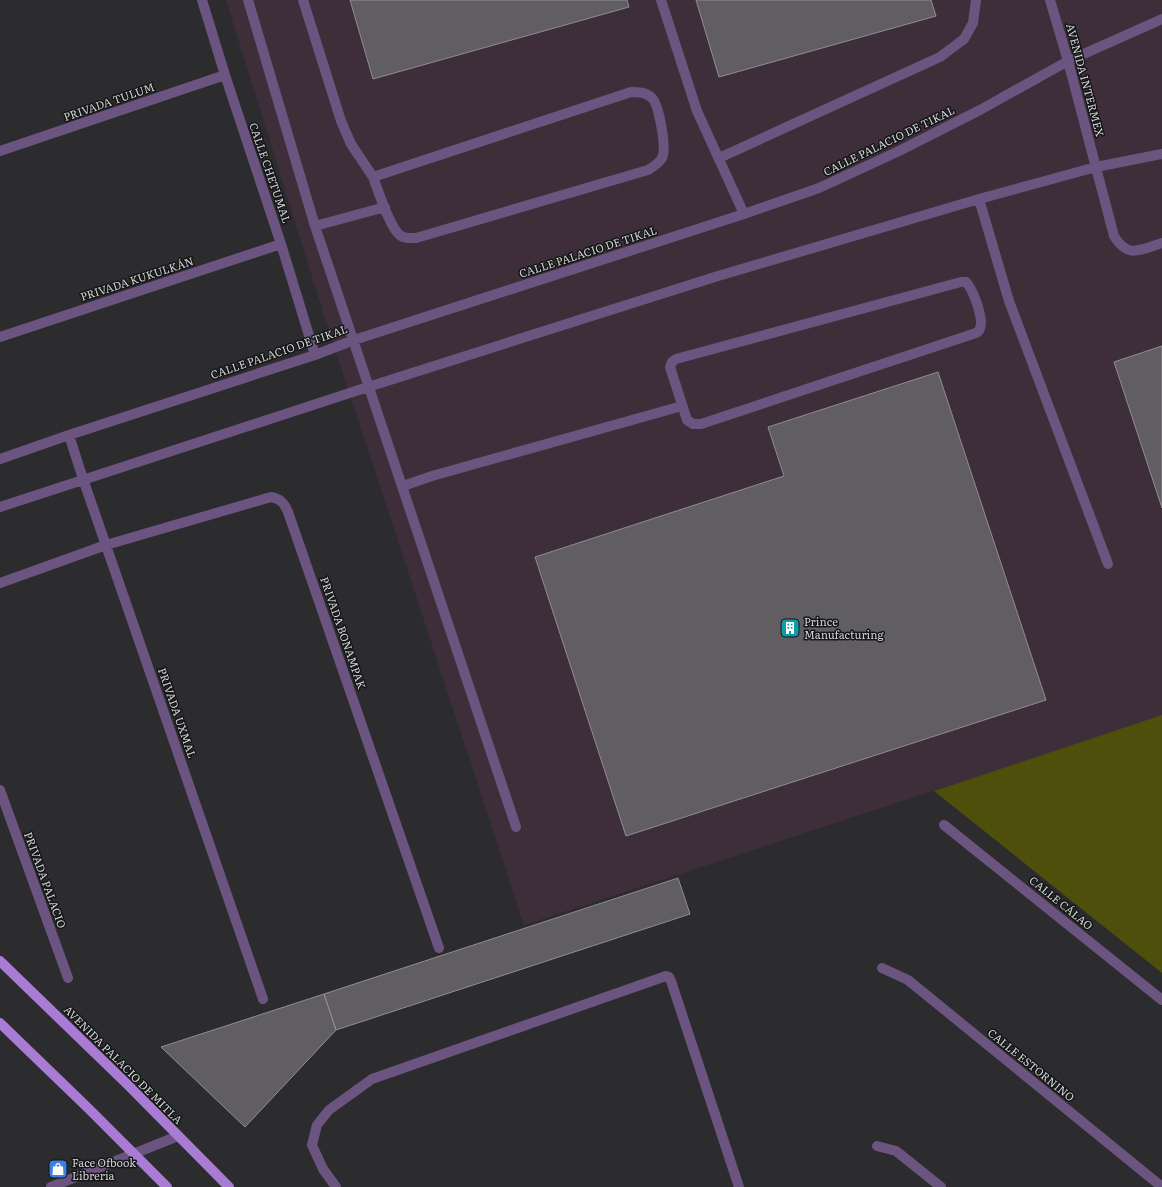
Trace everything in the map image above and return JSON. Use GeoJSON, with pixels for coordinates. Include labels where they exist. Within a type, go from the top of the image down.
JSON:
{"type":"FeatureCollection","features":[{"type":"Feature","properties":{"kind":"main road","name":"AVENIDA PALACIO DE MITLA"},"geometry":{"type":"LineString","coordinates":[[0,961],[229,1187]]}},
{"type":"Feature","properties":{"kind":"main road"},"geometry":{"type":"LineString","coordinates":[[0,1023],[167,1187]]}},
{"type":"Feature","properties":{"kind":"street","name":"CALLE CHETUMAL"},"geometry":{"type":"LineString","coordinates":[[202,0],[225,75],[281,244],[315,355]]}},
{"type":"Feature","properties":{"kind":"street"},"geometry":{"type":"LineString","coordinates":[[248,0],[315,226],[516,827]]}},
{"type":"Feature","properties":{"kind":"street"},"geometry":{"type":"LineString","coordinates":[[303,0],[341,121],[351,144],[373,177],[394,228],[400,235],[406,238],[416,238],[648,170],[657,164],[662,158],[665,148],[657,106],[651,97],[642,92],[631,92],[373,177]]}},
{"type":"Feature","properties":{"kind":"street"},"geometry":{"type":"LineString","coordinates":[[661,0],[697,111],[744,214]]}},
{"type":"Feature","properties":{"kind":"street"},"geometry":{"type":"LineString","coordinates":[[719,158],[940,57],[964,39],[973,23],[976,0]]}},
{"type":"Feature","properties":{"kind":"street","name":"AVENIDA INTERMEX"},"geometry":{"type":"LineString","coordinates":[[1050,0],[1068,60],[1114,236],[1119,245],[1126,250],[1135,252],[1162,243]]}},
{"type":"Feature","properties":{"kind":"street","name":"CALLE PALACIO DE TIKAL"},"geometry":{"type":"LineString","coordinates":[[0,459],[69,434],[315,355],[354,340],[820,188],[980,110],[1068,60],[1162,19]]}},
{"type":"Feature","properties":{"kind":"street","name":"PRIVADA TULUM"},"geometry":{"type":"LineString","coordinates":[[0,151],[225,75]]}},
{"type":"Feature","properties":{"kind":"street"},"geometry":{"type":"LineString","coordinates":[[0,507],[368,387],[718,276],[979,199],[1096,167],[1162,154]]}},
{"type":"Feature","properties":{"kind":"street"},"geometry":{"type":"LineString","coordinates":[[979,199],[1009,301],[1108,564]]}},
{"type":"Feature","properties":{"kind":"street"},"geometry":{"type":"LineString","coordinates":[[315,226],[385,207]]}},
{"type":"Feature","properties":{"kind":"street","name":"PRIVADA KUKULKÁN"},"geometry":{"type":"LineString","coordinates":[[0,337],[281,244]]}},
{"type":"Feature","properties":{"kind":"street"},"geometry":{"type":"LineString","coordinates":[[961,282],[966,282],[971,286],[981,323],[980,329],[976,334],[701,424],[693,424],[687,420],[682,406],[670,367],[672,362],[676,359],[961,282]]}},
{"type":"Feature","properties":{"kind":"street"},"geometry":{"type":"LineString","coordinates":[[403,486],[432,476],[682,406]]}},
{"type":"Feature","properties":{"kind":"street","name":"PRIVADA UXMAL"},"geometry":{"type":"LineString","coordinates":[[69,434],[83,479],[263,999]]}},
{"type":"Feature","properties":{"kind":"street","name":"PRIVADA BONAMPAK"},"geometry":{"type":"LineString","coordinates":[[106,545],[271,497],[278,498],[285,504],[439,948]]}},
{"type":"Feature","properties":{"kind":"street"},"geometry":{"type":"LineString","coordinates":[[0,583],[106,545]]}},
{"type":"Feature","properties":{"kind":"street","name":"PRIVADA PALACIO"},"geometry":{"type":"LineString","coordinates":[[0,790],[68,978]]}},
{"type":"Feature","properties":{"kind":"street","name":"CALLE CÁLAO"},"geometry":{"type":"LineString","coordinates":[[944,825],[1162,1000]]}},
{"type":"Feature","properties":{"kind":"street","name":"CALLE ESTORNINO"},"geometry":{"type":"LineString","coordinates":[[882,968],[908,980],[1162,1186]]}},
{"type":"Feature","properties":{"kind":"street"},"geometry":{"type":"LineString","coordinates":[[336,1187],[323,1168],[312,1145],[318,1125],[329,1110],[372,1079],[666,976],[671,980],[739,1187]]}},
{"type":"Feature","properties":{"kind":"street"},"geometry":{"type":"LineString","coordinates":[[52,1187],[178,1136]]}},
{"type":"Feature","properties":{"kind":"street"},"geometry":{"type":"LineString","coordinates":[[877,1146],[896,1151],[941,1187]]}},
{"type":"Feature","properties":{"kind":"shaded area"},"geometry":{"type":"Polygon","coordinates":[[[226,0],[1162,0],[1162,716],[524,925],[328,328],[226,0]]]}},
{"type":"Feature","properties":{"kind":"shaded area"},"geometry":{"type":"Polygon","coordinates":[[[1162,715],[1162,973],[934,791],[1162,715]]]}},
{"type":"Feature","properties":{"kind":"building"},"geometry":{"type":"Polygon","coordinates":[[[350,0],[627,0],[629,7],[373,79],[350,0]]]}},
{"type":"Feature","properties":{"kind":"building"},"geometry":{"type":"Polygon","coordinates":[[[696,0],[931,0],[936,16],[719,77],[696,0]]]}},
{"type":"Feature","properties":{"kind":"building"},"geometry":{"type":"Polygon","coordinates":[[[1162,346],[1162,508],[1114,362],[1162,346]]]}},
{"type":"Feature","properties":{"kind":"building","name":"Prince Manufacturing"},"geometry":{"type":"Polygon","coordinates":[[[938,372],[1046,700],[626,836],[535,557],[784,476],[768,427],[938,372]]]}},
{"type":"Feature","properties":{"kind":"building"},"geometry":{"type":"Polygon","coordinates":[[[678,878],[690,914],[336,1030],[324,994],[678,878]]]}},
{"type":"Feature","properties":{"kind":"building"},"geometry":{"type":"Polygon","coordinates":[[[324,994],[336,1030],[245,1127],[161,1047],[324,994]]]}},
{"type":"Feature","properties":{"kind":"place","name":"Prince Manufacturing"},"geometry":{"type":"Point","coordinates":[790,628]}},
{"type":"Feature","properties":{"kind":"place","name":"Face Ofbook Libreria"},"geometry":{"type":"Point","coordinates":[58,1169]}}]}
